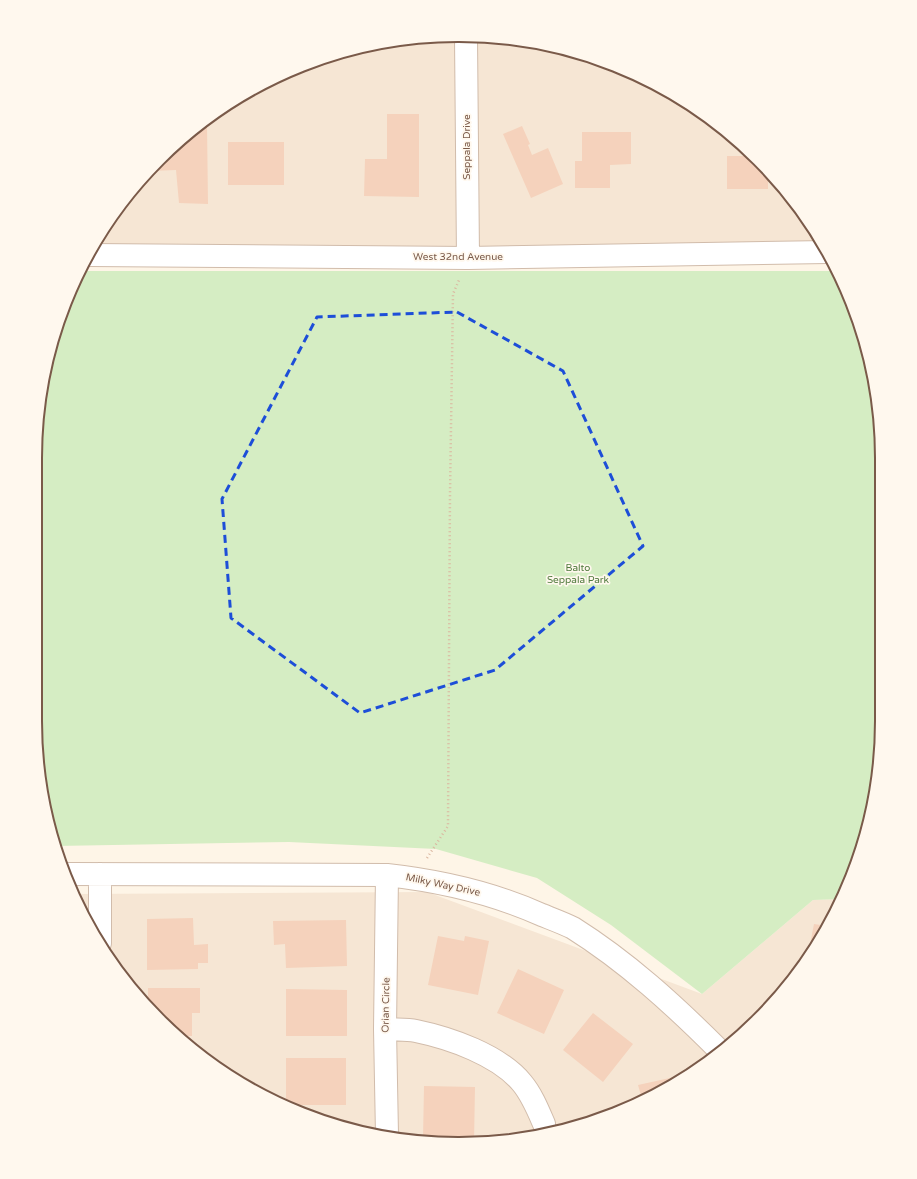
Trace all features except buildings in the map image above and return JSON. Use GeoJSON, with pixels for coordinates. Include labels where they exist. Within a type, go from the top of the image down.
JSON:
{"type":"FeatureCollection","features":[{"type":"Feature","properties":{"kind":"street","name":"Seppala Drive"},"geometry":{"type":"LineString","coordinates":[[466,42],[468,258]]}},
{"type":"Feature","properties":{"kind":"street","name":"West 32nd Avenue"},"geometry":{"type":"LineString","coordinates":[[96,254],[468,258],[820,252]]}},
{"type":"Feature","properties":{"kind":"street","name":"Milky Way Drive"},"geometry":{"type":"LineString","coordinates":[[72,874],[387,875],[424,879],[513,902],[572,928],[621,962],[668,999],[716,1047]]}},
{"type":"Feature","properties":{"kind":"street"},"geometry":{"type":"LineString","coordinates":[[100,874],[100,932]]}},
{"type":"Feature","properties":{"kind":"street","name":"Orian Circle"},"geometry":{"type":"LineString","coordinates":[[387,875],[385,1029],[387,1130]]}},
{"type":"Feature","properties":{"kind":"street"},"geometry":{"type":"LineString","coordinates":[[385,1029],[415,1031],[436,1036],[461,1044],[496,1062],[522,1083],[535,1103],[544,1124]]}},
{"type":"Feature","properties":{"kind":"path"},"geometry":{"type":"LineString","coordinates":[[427,858],[448,826],[453,294],[468,258]]}},
{"type":"Feature","properties":{"kind":"highlighted area"},"geometry":{"type":"Polygon","coordinates":[[[457,312],[563,371],[643,546],[495,670],[360,713],[231,618],[222,499],[317,317],[457,312]]]}},
{"type":"Feature","properties":{"kind":"shaded area"},"geometry":{"type":"Polygon","coordinates":[[[458,42],[513,46],[566,56],[618,74],[667,98],[712,128],[753,164],[789,205],[817,247],[95,256],[112,227],[128,205],[164,164],[205,128],[250,98],[299,74],[351,56],[404,46],[458,42]]]}},
{"type":"Feature","properties":{"kind":"shaded area"},"geometry":{"type":"Polygon","coordinates":[[[427,892],[702,994],[813,900],[835,899],[805,952],[772,995],[733,1034],[690,1067],[643,1094],[592,1115],[566,1123],[513,1133],[458,1137],[404,1133],[351,1123],[325,1115],[274,1094],[227,1067],[184,1034],[145,995],[112,952],[98,929],[80,894],[427,892]]]}},
{"type":"Feature","properties":{"kind":"green space","name":"Balto Seppala Park"},"geometry":{"type":"Polygon","coordinates":[[[87,271],[830,271],[853,325],[861,351],[871,404],[875,458],[874,748],[867,802],[861,828],[853,854],[835,899],[813,900],[702,994],[611,925],[537,878],[436,849],[289,842],[62,846],[50,802],[43,748],[43,431],[50,377],[56,351],[64,325],[87,271]]]}}]}
